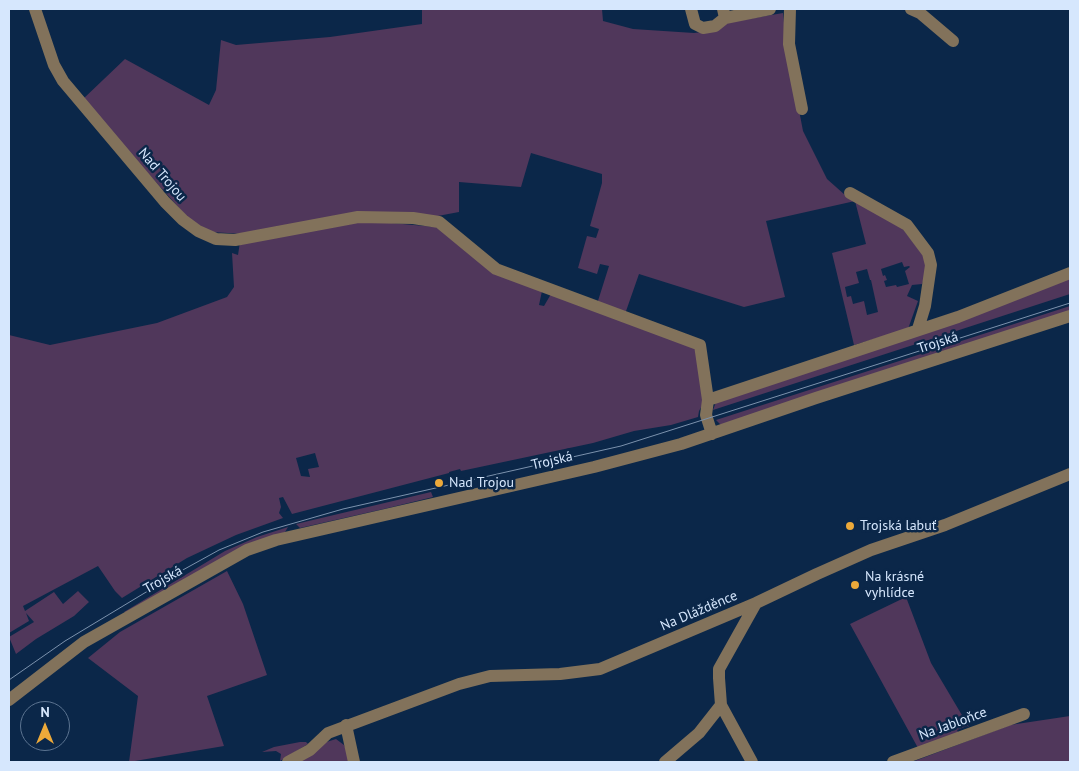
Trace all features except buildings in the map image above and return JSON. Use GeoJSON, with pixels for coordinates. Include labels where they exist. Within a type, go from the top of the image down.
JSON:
{"type":"FeatureCollection","features":[{"type":"Feature","properties":{"kind":"street","name":"Nad Trojou"},"geometry":{"type":"LineString","coordinates":[[35,9],[54,65],[63,82],[164,202],[183,220],[198,230],[216,239],[235,240],[358,217],[413,218],[439,222],[496,269],[700,344],[708,400],[706,415],[712,434]]}},
{"type":"Feature","properties":{"kind":"street"},"geometry":{"type":"LineString","coordinates":[[691,9],[695,24],[703,28],[715,26],[724,13],[770,9]]}},
{"type":"Feature","properties":{"kind":"street"},"geometry":{"type":"LineString","coordinates":[[790,9],[789,44],[802,109]]}},
{"type":"Feature","properties":{"kind":"street"},"geometry":{"type":"LineString","coordinates":[[911,9],[920,13],[953,41]]}},
{"type":"Feature","properties":{"kind":"street"},"geometry":{"type":"LineString","coordinates":[[850,193],[907,225],[928,253],[931,265],[925,306],[918,329]]}},
{"type":"Feature","properties":{"kind":"street"},"geometry":{"type":"LineString","coordinates":[[708,400],[958,316],[1070,273]]}},
{"type":"Feature","properties":{"kind":"street","name":"Trojská"},"geometry":{"type":"LineString","coordinates":[[9,700],[84,642],[247,550],[276,540],[594,467],[681,444],[1070,316]]}},
{"type":"Feature","properties":{"kind":"street","name":"Na Dlážděnce"},"geometry":{"type":"LineString","coordinates":[[288,762],[310,750],[328,733],[459,684],[490,676],[560,674],[600,669],[756,603],[871,550],[945,525],[1070,474]]}},
{"type":"Feature","properties":{"kind":"street"},"geometry":{"type":"LineString","coordinates":[[752,762],[721,705],[719,669],[756,603]]}},
{"type":"Feature","properties":{"kind":"street"},"geometry":{"type":"LineString","coordinates":[[665,762],[699,733],[721,705]]}},
{"type":"Feature","properties":{"kind":"street","name":"Na Jabloňce"},"geometry":{"type":"LineString","coordinates":[[893,762],[1024,714]]}},
{"type":"Feature","properties":{"kind":"street"},"geometry":{"type":"LineString","coordinates":[[346,725],[354,762]]}},
{"type":"Feature","properties":{"kind":"shaded area"},"geometry":{"type":"Polygon","coordinates":[[[422,9],[602,9],[603,21],[633,29],[694,33],[711,31],[730,22],[783,13],[786,42],[803,131],[827,179],[845,195],[902,228],[930,264],[922,284],[912,285],[907,296],[918,301],[908,329],[854,345],[832,253],[866,244],[855,201],[766,221],[785,297],[744,307],[639,274],[625,314],[597,304],[609,266],[600,264],[597,274],[578,268],[587,236],[596,238],[599,229],[590,226],[602,183],[602,174],[531,153],[521,187],[459,182],[459,212],[427,218],[356,213],[244,234],[211,232],[190,220],[82,100],[125,59],[209,105],[216,90],[221,40],[236,45],[330,37],[422,24],[422,9]],[[902,262],[881,269],[883,276],[885,275],[887,280],[884,281],[886,287],[909,284],[905,271],[910,267],[904,267],[902,262]],[[867,269],[856,272],[859,283],[845,287],[847,297],[851,296],[853,304],[864,301],[867,315],[878,312],[867,269]]]}},
{"type":"Feature","properties":{"kind":"shaded area"},"geometry":{"type":"Polygon","coordinates":[[[358,220],[436,227],[542,291],[539,305],[544,306],[551,294],[696,346],[704,402],[698,417],[671,425],[634,431],[593,443],[461,471],[460,469],[292,514],[283,497],[279,498],[281,507],[279,513],[283,518],[236,535],[187,558],[122,598],[98,566],[23,606],[25,611],[54,592],[63,604],[78,591],[89,602],[74,616],[36,639],[16,654],[9,637],[34,622],[26,613],[29,621],[9,633],[9,335],[50,345],[157,323],[227,297],[234,287],[232,253],[238,255],[240,242],[358,220]],[[315,453],[296,458],[301,476],[310,477],[308,469],[319,467],[315,453]]]}},
{"type":"Feature","properties":{"kind":"shaded area"},"geometry":{"type":"Polygon","coordinates":[[[1070,277],[1070,294],[713,410],[716,402],[1070,277]]]}},
{"type":"Feature","properties":{"kind":"shaded area"},"geometry":{"type":"Polygon","coordinates":[[[1070,306],[1070,312],[721,425],[716,420],[1070,306]]]}},
{"type":"Feature","properties":{"kind":"shaded area"},"geometry":{"type":"Polygon","coordinates":[[[431,492],[433,497],[388,508],[300,528],[296,524],[431,492]]]}},
{"type":"Feature","properties":{"kind":"shaded area"},"geometry":{"type":"Polygon","coordinates":[[[288,527],[285,532],[124,612],[225,551],[257,537],[288,527]]]}},
{"type":"Feature","properties":{"kind":"shaded area"},"geometry":{"type":"Polygon","coordinates":[[[227,571],[243,604],[267,675],[207,696],[224,746],[129,762],[138,696],[88,658],[120,632],[227,571]]]}},
{"type":"Feature","properties":{"kind":"shaded area"},"geometry":{"type":"Polygon","coordinates":[[[906,597],[931,663],[969,727],[957,730],[959,734],[918,748],[850,624],[906,597]]]}},
{"type":"Feature","properties":{"kind":"shaded area"},"geometry":{"type":"Polygon","coordinates":[[[1070,716],[1070,762],[912,762],[1010,725],[1070,716]]]}},
{"type":"Feature","properties":{"kind":"shaded area"},"geometry":{"type":"Polygon","coordinates":[[[336,739],[344,745],[348,753],[349,762],[293,762],[317,745],[336,739]]]}},
{"type":"Feature","properties":{"kind":"shaded area"},"geometry":{"type":"Polygon","coordinates":[[[300,742],[308,744],[280,761],[281,754],[276,751],[262,752],[274,747],[300,742]]]}},
{"type":"Feature","properties":{"kind":"tram line"},"geometry":{"type":"LineString","coordinates":[[9,680],[65,641],[181,571],[219,550],[263,532],[343,509],[621,446],[1070,303]]}},
{"type":"Feature","properties":{"kind":"place","name":"Nad Trojou"},"geometry":{"type":"Point","coordinates":[439,483]}},
{"type":"Feature","properties":{"kind":"place","name":"Trojská labuť"},"geometry":{"type":"Point","coordinates":[850,526]}},
{"type":"Feature","properties":{"kind":"place","name":"Na krásné vyhlídce"},"geometry":{"type":"Point","coordinates":[855,585]}}]}
